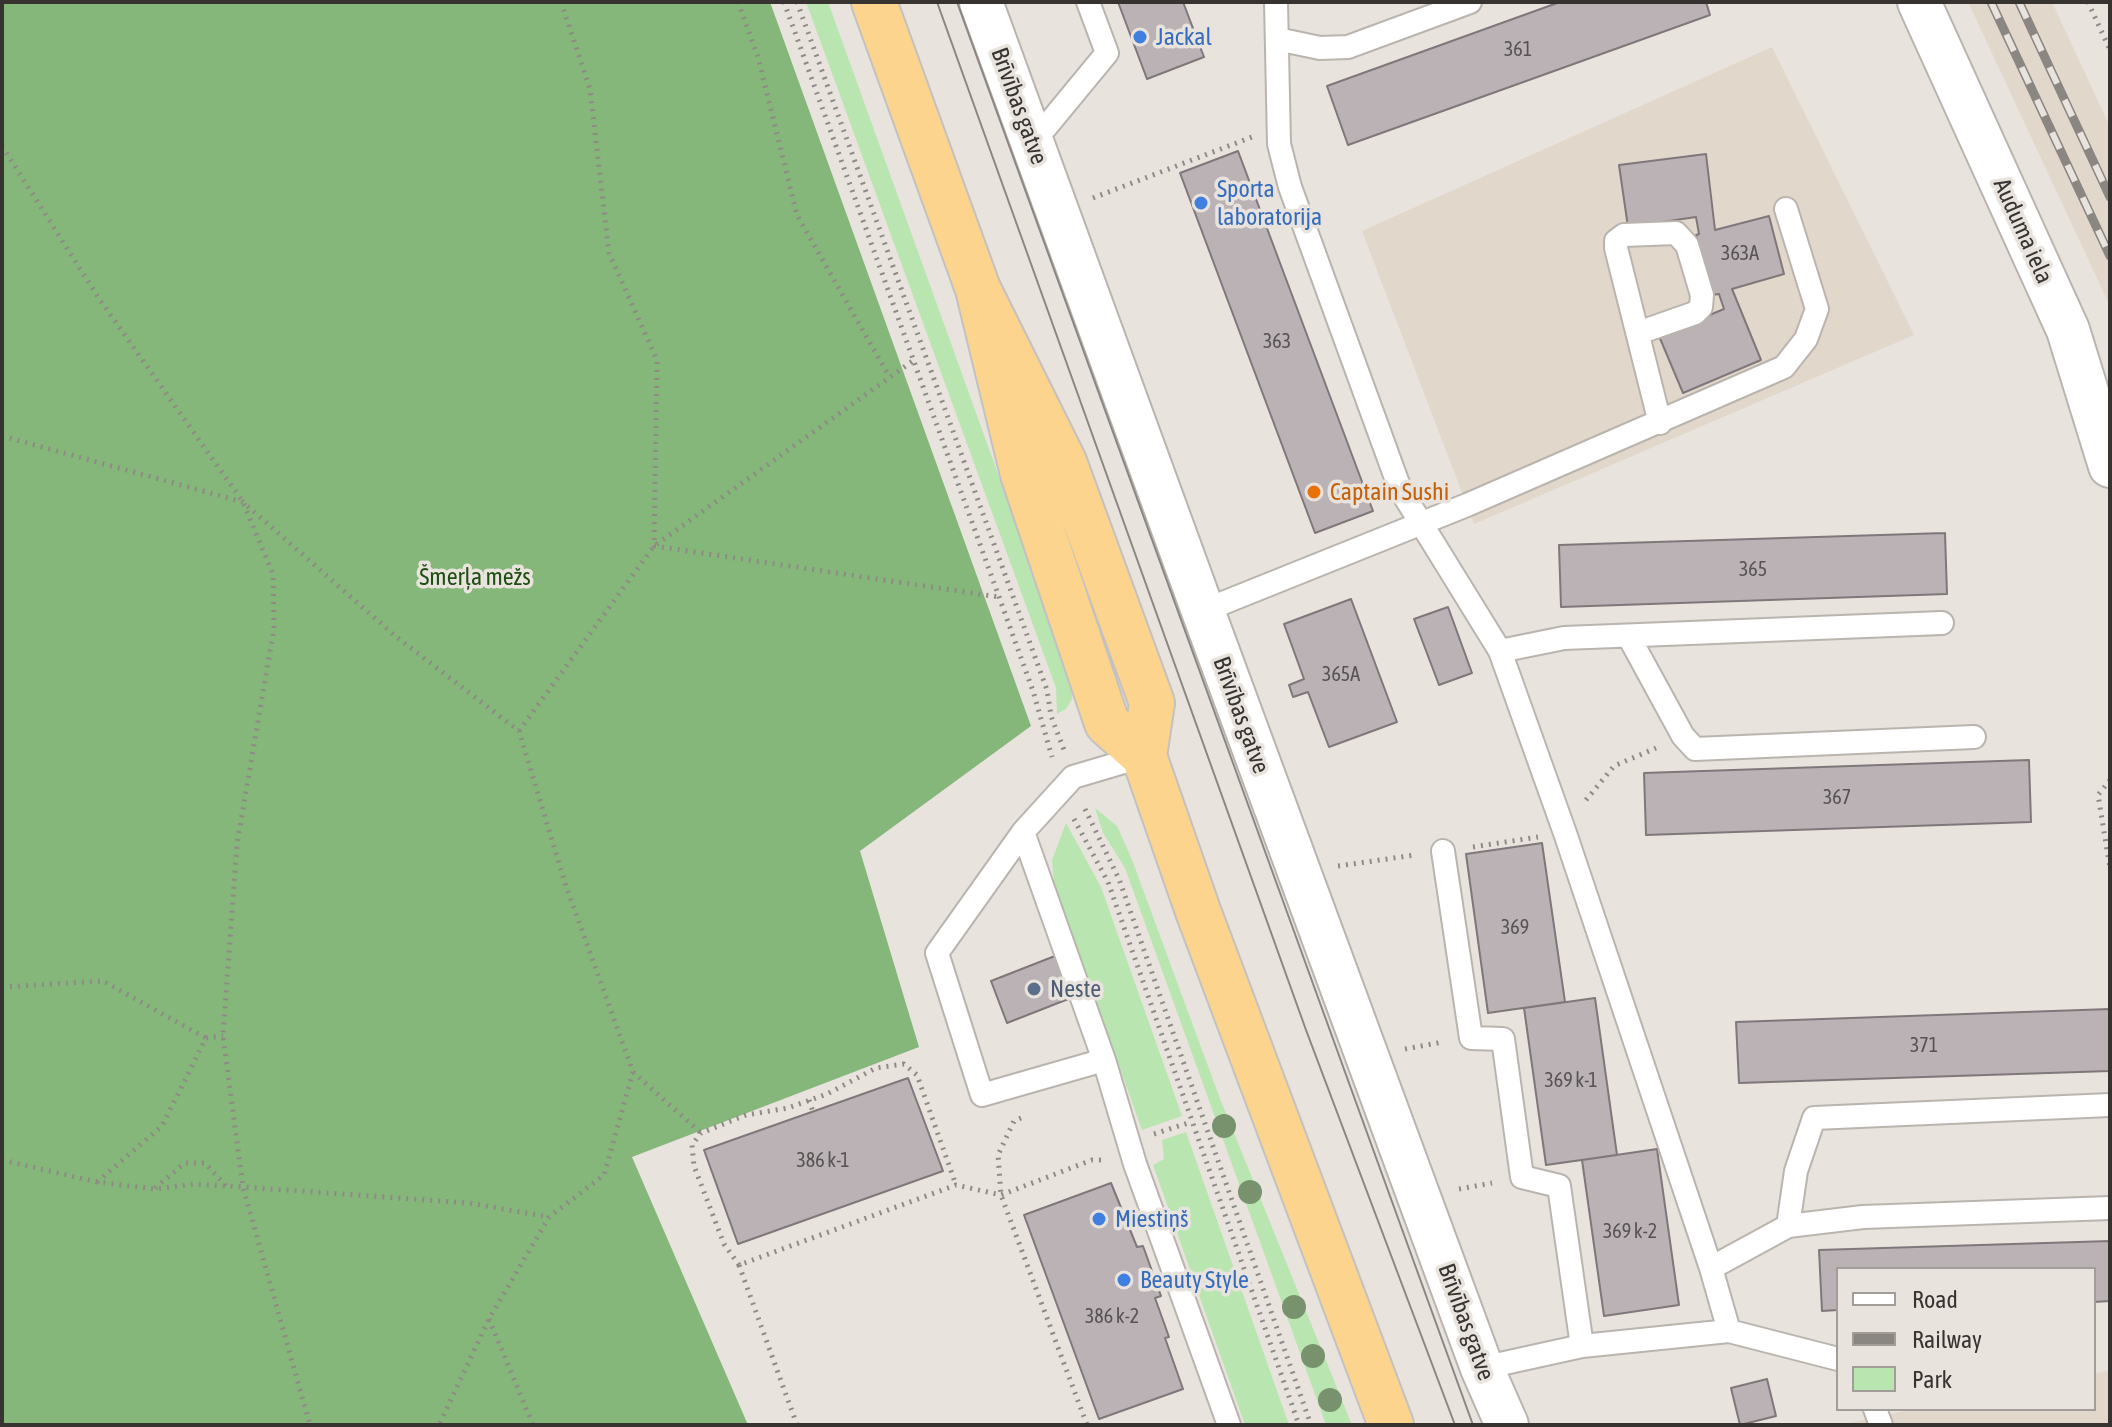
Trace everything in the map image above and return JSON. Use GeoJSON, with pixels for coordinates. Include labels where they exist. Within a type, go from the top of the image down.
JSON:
{"type":"FeatureCollection","features":[{"type":"Feature","properties":{"kind":"highway"},"geometry":{"type":"LineString","coordinates":[[874,2],[978,289],[1023,474],[1107,723],[1144,756],[1198,911],[1391,1425]]}},
{"type":"Feature","properties":{"kind":"street","name":"Brīvības gatve"},"geometry":{"type":"LineString","coordinates":[[981,2],[1482,1368],[1507,1425]]}},
{"type":"Feature","properties":{"kind":"street","name":"Auduma iela"},"geometry":{"type":"LineString","coordinates":[[1919,2],[2068,330],[2110,466]]}},
{"type":"Feature","properties":{"kind":"lane"},"geometry":{"type":"LineString","coordinates":[[1029,135],[1046,127],[1107,53],[1088,2]]}},
{"type":"Feature","properties":{"kind":"lane"},"geometry":{"type":"LineString","coordinates":[[1276,2],[1279,127],[1290,187],[1400,489],[1500,651],[1565,833],[1711,1268],[1729,1331]]}},
{"type":"Feature","properties":{"kind":"lane"},"geometry":{"type":"LineString","coordinates":[[1277,39],[1320,48],[1348,47],[1470,2]]}},
{"type":"Feature","properties":{"kind":"lane"},"geometry":{"type":"LineString","coordinates":[[1203,611],[1422,523],[1784,367],[1806,339],[1817,309],[1786,209]]}},
{"type":"Feature","properties":{"kind":"lane"},"geometry":{"type":"LineString","coordinates":[[1638,333],[1695,313],[1701,307],[1702,295],[1687,245],[1676,233],[1624,235],[1616,241],[1638,333],[1660,423]]}},
{"type":"Feature","properties":{"kind":"lane"},"geometry":{"type":"LineString","coordinates":[[1500,651],[1564,638],[1942,623]]}},
{"type":"Feature","properties":{"kind":"lane"},"geometry":{"type":"LineString","coordinates":[[1629,637],[1683,736],[1695,749],[1974,737]]}},
{"type":"Feature","properties":{"kind":"lane"},"geometry":{"type":"LineString","coordinates":[[1104,1060],[982,1095],[937,953],[1023,832],[1062,787],[1073,777],[1144,756]]}},
{"type":"Feature","properties":{"kind":"lane"},"geometry":{"type":"LineString","coordinates":[[1023,832],[1104,1060],[1135,1164],[1229,1425]]}},
{"type":"Feature","properties":{"kind":"lane"},"geometry":{"type":"LineString","coordinates":[[1443,851],[1471,1038],[1503,1039],[1522,1177],[1559,1186],[1582,1346]]}},
{"type":"Feature","properties":{"kind":"lane"},"geometry":{"type":"LineString","coordinates":[[1788,1226],[1796,1171],[1814,1118],[2110,1105]]}},
{"type":"Feature","properties":{"kind":"lane"},"geometry":{"type":"LineString","coordinates":[[1711,1268],[1788,1226],[1863,1217],[2110,1208]]}},
{"type":"Feature","properties":{"kind":"lane"},"geometry":{"type":"LineString","coordinates":[[1482,1368],[1582,1346],[1729,1331],[1836,1358]]}},
{"type":"Feature","properties":{"kind":"path"},"geometry":{"type":"LineString","coordinates":[[561,2],[590,89],[609,253],[657,360],[654,546]]}},
{"type":"Feature","properties":{"kind":"path"},"geometry":{"type":"LineString","coordinates":[[738,2],[758,57],[797,215],[889,376]]}},
{"type":"Feature","properties":{"kind":"path"},"geometry":{"type":"LineString","coordinates":[[784,2],[1033,691],[1043,734],[1062,787],[1084,840],[1108,882],[1299,1425]]}},
{"type":"Feature","properties":{"kind":"path"},"geometry":{"type":"LineString","coordinates":[[797,2],[1047,690],[1056,729]]}},
{"type":"Feature","properties":{"kind":"path"},"geometry":{"type":"LineString","coordinates":[[2088,2],[2110,50]]}},
{"type":"Feature","properties":{"kind":"path"},"geometry":{"type":"LineString","coordinates":[[1089,200],[1279,127]]}},
{"type":"Feature","properties":{"kind":"path"},"geometry":{"type":"LineString","coordinates":[[2,146],[100,300],[243,502],[273,574],[274,628],[237,844],[223,1036],[243,1187],[310,1425]]}},
{"type":"Feature","properties":{"kind":"path"},"geometry":{"type":"LineString","coordinates":[[519,731],[654,546],[914,360]]}},
{"type":"Feature","properties":{"kind":"path"},"geometry":{"type":"LineString","coordinates":[[2,436],[243,502],[394,635],[519,731],[570,897],[633,1072],[701,1133]]}},
{"type":"Feature","properties":{"kind":"path"},"geometry":{"type":"LineString","coordinates":[[654,546],[999,597]]}},
{"type":"Feature","properties":{"kind":"path"},"geometry":{"type":"LineString","coordinates":[[1333,867],[1565,833],[1590,793],[1614,766],[1683,736]]}},
{"type":"Feature","properties":{"kind":"path"},"geometry":{"type":"LineString","coordinates":[[2110,780],[2098,795],[2110,868]]}},
{"type":"Feature","properties":{"kind":"path"},"geometry":{"type":"LineString","coordinates":[[1085,809],[1119,879],[1311,1425]]}},
{"type":"Feature","properties":{"kind":"path"},"geometry":{"type":"LineString","coordinates":[[2,987],[103,981],[206,1038],[223,1036]]}},
{"type":"Feature","properties":{"kind":"path"},"geometry":{"type":"LineString","coordinates":[[97,1182],[162,1126],[206,1038]]}},
{"type":"Feature","properties":{"kind":"path"},"geometry":{"type":"LineString","coordinates":[[1401,1049],[1471,1038]]}},
{"type":"Feature","properties":{"kind":"path"},"geometry":{"type":"LineString","coordinates":[[797,1425],[739,1265],[724,1244],[694,1166],[692,1145],[701,1133],[746,1115],[809,1100],[876,1068],[904,1064],[917,1075],[956,1185]]}},
{"type":"Feature","properties":{"kind":"path"},"geometry":{"type":"LineString","coordinates":[[439,1425],[489,1319],[549,1217],[604,1175],[633,1072]]}},
{"type":"Feature","properties":{"kind":"path"},"geometry":{"type":"LineString","coordinates":[[809,1100],[813,1112]]}},
{"type":"Feature","properties":{"kind":"path"},"geometry":{"type":"LineString","coordinates":[[1027,1116],[1014,1121],[998,1155],[1001,1195],[1087,1425]]}},
{"type":"Feature","properties":{"kind":"path"},"geometry":{"type":"LineString","coordinates":[[739,1265],[956,1185],[1001,1195],[1092,1160],[1107,1161],[1118,1170],[1153,1156],[1154,1134],[1191,1122]]}},
{"type":"Feature","properties":{"kind":"path"},"geometry":{"type":"LineString","coordinates":[[2,1160],[97,1182],[155,1189],[194,1184],[469,1203],[549,1217]]}},
{"type":"Feature","properties":{"kind":"path"},"geometry":{"type":"LineString","coordinates":[[155,1189],[185,1163],[205,1163],[226,1186]]}},
{"type":"Feature","properties":{"kind":"path"},"geometry":{"type":"LineString","coordinates":[[1449,1191],[1522,1177]]}},
{"type":"Feature","properties":{"kind":"path"},"geometry":{"type":"LineString","coordinates":[[489,1319],[533,1425]]}},
{"type":"Feature","properties":{"kind":"shaded area"},"geometry":{"type":"Polygon","coordinates":[[[1968,2],[2052,2],[2110,127],[2110,306],[1968,2]]]}},
{"type":"Feature","properties":{"kind":"shaded area"},"geometry":{"type":"Polygon","coordinates":[[[1772,47],[1914,335],[1474,524],[1362,231],[1772,47]]]}},
{"type":"Feature","properties":{"kind":"shaded area"},"geometry":{"type":"Polygon","coordinates":[[[2110,1370],[2110,1425],[1839,1425],[1906,1411],[2096,1411],[2096,1374],[2110,1370]]]}},
{"type":"Feature","properties":{"kind":"green space","name":"Šmerļa mežs"},"geometry":{"type":"Polygon","coordinates":[[[2,2],[770,2],[1031,726],[860,851],[919,1047],[632,1157],[748,1425],[2,1425],[2,2]]]}},
{"type":"Feature","properties":{"kind":"green space"},"geometry":{"type":"Polygon","coordinates":[[[806,2],[828,2],[1073,682],[1072,699],[1066,709],[1057,714],[1056,688],[806,2]]]}},
{"type":"Feature","properties":{"kind":"green space"},"geometry":{"type":"Polygon","coordinates":[[[1095,808],[1117,826],[1131,857],[1219,1096],[1352,1425],[1326,1425],[1125,868],[1103,833],[1095,808]]]}},
{"type":"Feature","properties":{"kind":"green space"},"geometry":{"type":"Polygon","coordinates":[[[1066,823],[1101,887],[1182,1116],[1142,1130],[1054,883],[1052,860],[1066,823]]]}},
{"type":"Feature","properties":{"kind":"green space"},"geometry":{"type":"Polygon","coordinates":[[[1186,1132],[1289,1425],[1245,1425],[1153,1165],[1164,1159],[1162,1140],[1186,1132]]]}},
{"type":"Feature","properties":{"kind":"building"},"geometry":{"type":"Polygon","coordinates":[[[1118,2],[1183,2],[1204,57],[1147,79],[1118,2]]]}},
{"type":"Feature","properties":{"kind":"building"},"geometry":{"type":"Polygon","coordinates":[[[1560,2],[1706,2],[1710,15],[1348,145],[1327,86],[1560,2]]]}},
{"type":"Feature","properties":{"kind":"building"},"geometry":{"type":"Polygon","coordinates":[[[1238,151],[1373,511],[1315,533],[1180,173],[1238,151]]]}},
{"type":"Feature","properties":{"kind":"building"},"geometry":{"type":"Polygon","coordinates":[[[1706,154],[1715,230],[1769,216],[1784,274],[1732,289],[1761,360],[1683,393],[1659,336],[1724,309],[1719,294],[1712,295],[1696,235],[1699,234],[1696,217],[1628,227],[1619,165],[1706,154]]]}},
{"type":"Feature","properties":{"kind":"building"},"geometry":{"type":"Polygon","coordinates":[[[1945,533],[1947,594],[1561,607],[1559,545],[1945,533]]]}},
{"type":"Feature","properties":{"kind":"building"},"geometry":{"type":"Polygon","coordinates":[[[1351,599],[1397,722],[1329,747],[1308,692],[1293,697],[1289,685],[1304,679],[1284,624],[1351,599]]]}},
{"type":"Feature","properties":{"kind":"building"},"geometry":{"type":"Polygon","coordinates":[[[1448,607],[1472,673],[1439,685],[1414,619],[1448,607]]]}},
{"type":"Feature","properties":{"kind":"building"},"geometry":{"type":"Polygon","coordinates":[[[2029,760],[2031,822],[1646,835],[1644,773],[2029,760]]]}},
{"type":"Feature","properties":{"kind":"building"},"geometry":{"type":"Polygon","coordinates":[[[1542,843],[1565,1002],[1488,1013],[1466,854],[1542,843]]]}},
{"type":"Feature","properties":{"kind":"building","name":"Neste"},"geometry":{"type":"Polygon","coordinates":[[[1060,954],[1076,996],[1007,1023],[991,981],[1060,954]]]}},
{"type":"Feature","properties":{"kind":"building"},"geometry":{"type":"Polygon","coordinates":[[[1595,998],[1617,1155],[1546,1165],[1524,1008],[1595,998]]]}},
{"type":"Feature","properties":{"kind":"building"},"geometry":{"type":"Polygon","coordinates":[[[2110,1009],[2110,1071],[1739,1083],[1736,1022],[2110,1009]]]}},
{"type":"Feature","properties":{"kind":"building"},"geometry":{"type":"Polygon","coordinates":[[[908,1078],[943,1171],[738,1244],[704,1150],[908,1078]]]}},
{"type":"Feature","properties":{"kind":"building"},"geometry":{"type":"Polygon","coordinates":[[[1657,1149],[1679,1305],[1604,1316],[1582,1160],[1657,1149]]]}},
{"type":"Feature","properties":{"kind":"building"},"geometry":{"type":"Polygon","coordinates":[[[1111,1183],[1137,1247],[1143,1246],[1161,1296],[1155,1298],[1183,1389],[1099,1419],[1024,1215],[1111,1183]]]}},
{"type":"Feature","properties":{"kind":"building"},"geometry":{"type":"Polygon","coordinates":[[[2110,1241],[2110,1301],[2096,1302],[2096,1267],[1836,1267],[1836,1310],[1822,1311],[1819,1250],[2110,1241]]]}},
{"type":"Feature","properties":{"kind":"building"},"geometry":{"type":"Polygon","coordinates":[[[1767,1379],[1776,1416],[1740,1425],[1731,1388],[1767,1379]]]}},
{"type":"Feature","properties":{"kind":"tram line"},"geometry":{"type":"LineString","coordinates":[[937,2],[1306,1030],[1455,1425]]}},
{"type":"Feature","properties":{"kind":"tram line"},"geometry":{"type":"LineString","coordinates":[[957,2],[1473,1425]]}},
{"type":"Feature","properties":{"kind":"railway"},"geometry":{"type":"LineString","coordinates":[[1991,2],[2110,256]]}},
{"type":"Feature","properties":{"kind":"railway"},"geometry":{"type":"LineString","coordinates":[[2019,2],[2110,197]]}},
{"type":"Feature","properties":{"kind":"place","name":"Jackal"},"geometry":{"type":"Point","coordinates":[1140,37]}},
{"type":"Feature","properties":{"kind":"place","name":"Sporta laboratorija"},"geometry":{"type":"Point","coordinates":[1201,203]}},
{"type":"Feature","properties":{"kind":"place","name":"Captain Sushi"},"geometry":{"type":"Point","coordinates":[1314,492]}},
{"type":"Feature","properties":{"kind":"place","name":"Neste"},"geometry":{"type":"Point","coordinates":[1034,989]}},
{"type":"Feature","properties":{"kind":"place","name":"Miestiņš"},"geometry":{"type":"Point","coordinates":[1099,1219]}},
{"type":"Feature","properties":{"kind":"place","name":"Beauty Style"},"geometry":{"type":"Point","coordinates":[1124,1280]}}]}
